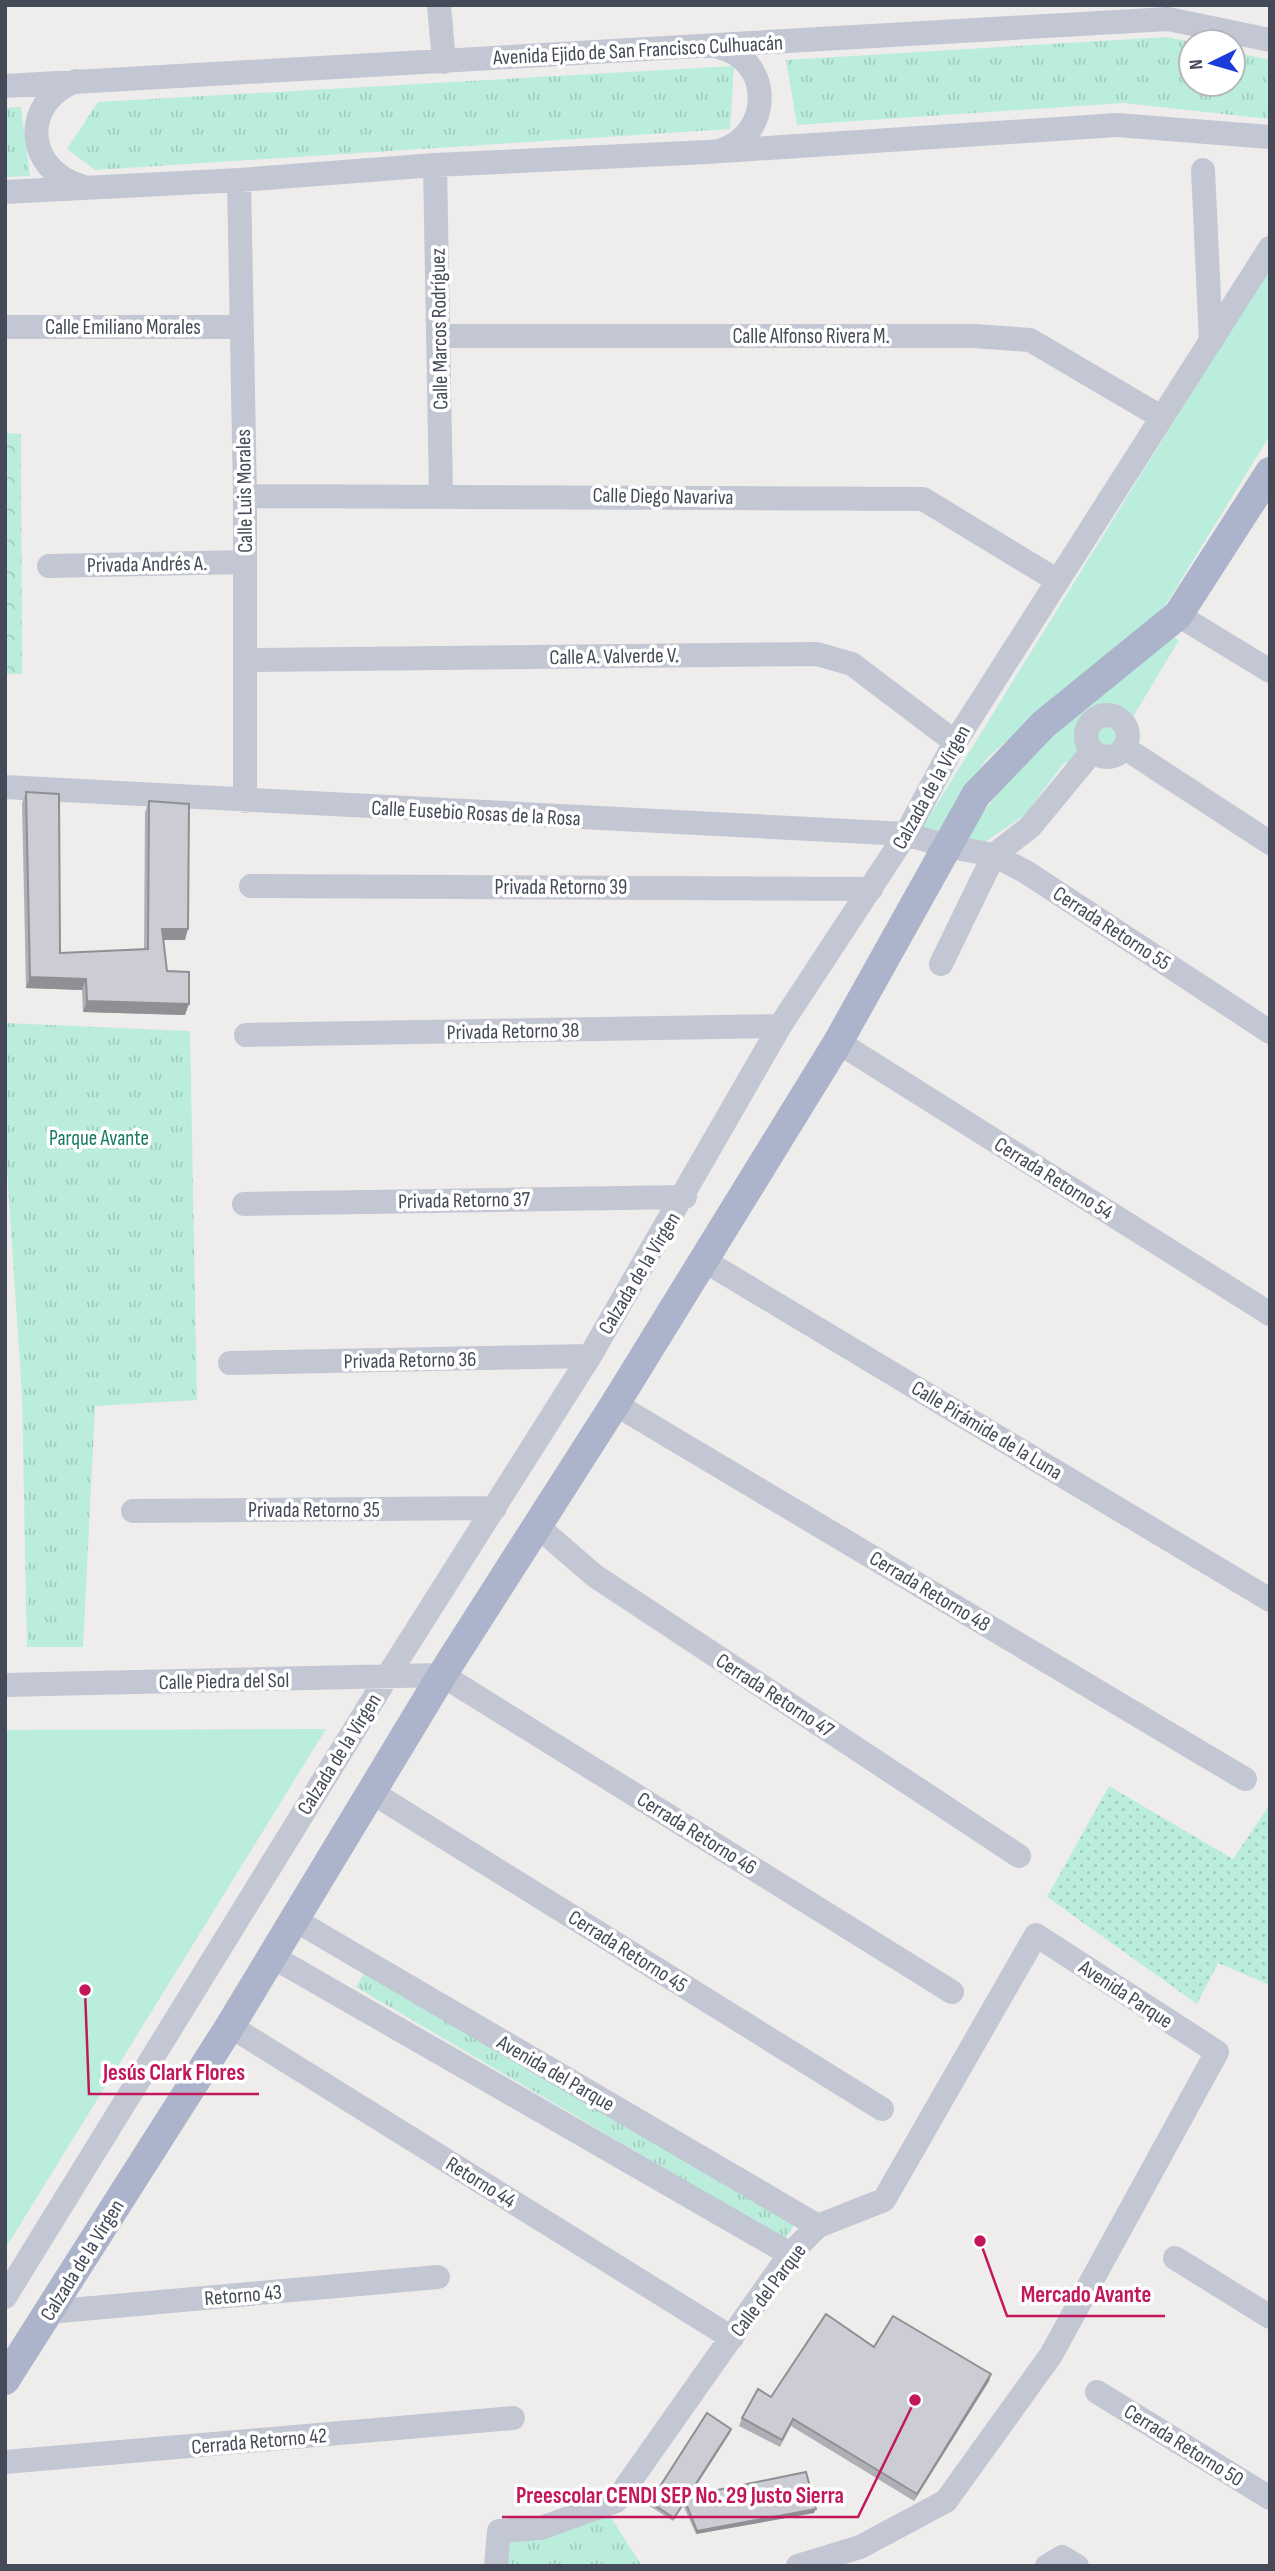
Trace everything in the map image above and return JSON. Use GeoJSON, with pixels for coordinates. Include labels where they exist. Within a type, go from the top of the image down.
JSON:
{"type":"FeatureCollection","features":[{"type":"Feature","properties":{"kind":"main road","name":"Calzada de la Virgen"},"geometry":{"type":"LineString","coordinates":[[5,2380],[273,1957],[442,1675],[615,1404],[838,1042],[976,795],[1044,724],[1178,615],[1270,472]]}},
{"type":"Feature","properties":{"kind":"street"},"geometry":{"type":"LineString","coordinates":[[439,5],[444,62]]}},
{"type":"Feature","properties":{"kind":"street","name":"Avenida Ejido de San Francisco Culhuacán"},"geometry":{"type":"LineString","coordinates":[[5,86],[1168,19],[1270,40]]}},
{"type":"Feature","properties":{"kind":"street"},"geometry":{"type":"LineString","coordinates":[[700,47],[722,48],[742,58],[756,76],[761,98],[756,121],[750,132],[731,147],[708,152]]}},
{"type":"Feature","properties":{"kind":"street"},"geometry":{"type":"LineString","coordinates":[[87,80],[64,86],[46,102],[40,113],[37,137],[43,160],[59,177],[81,186],[93,186]]}},
{"type":"Feature","properties":{"kind":"street"},"geometry":{"type":"LineString","coordinates":[[5,192],[239,180],[435,165],[708,152],[1117,125],[1270,138]]}},
{"type":"Feature","properties":{"kind":"street","name":"Calle Marcos Rodríguez"},"geometry":{"type":"LineString","coordinates":[[435,165],[441,494]]}},
{"type":"Feature","properties":{"kind":"street"},"geometry":{"type":"LineString","coordinates":[[1203,170],[1211,342]]}},
{"type":"Feature","properties":{"kind":"street","name":"Calle Luis Morales"},"geometry":{"type":"LineString","coordinates":[[239,180],[245,496],[245,801]]}},
{"type":"Feature","properties":{"kind":"street","name":"Calzada de la Virgen"},"geometry":{"type":"LineString","coordinates":[[5,2297],[387,1677],[590,1356],[685,1197],[780,1026],[906,834],[955,742],[1270,248]]}},
{"type":"Feature","properties":{"kind":"street","name":"Calle Emiliano Morales"},"geometry":{"type":"LineString","coordinates":[[5,327],[241,327]]}},
{"type":"Feature","properties":{"kind":"street","name":"Calle Alfonso Rivera M."},"geometry":{"type":"LineString","coordinates":[[439,336],[974,336],[1030,340],[1161,417]]}},
{"type":"Feature","properties":{"kind":"street","name":"Calle Diego Navariva"},"geometry":{"type":"LineString","coordinates":[[245,496],[441,494],[923,499],[1058,581]]}},
{"type":"Feature","properties":{"kind":"street","name":"Privada Andrés A."},"geometry":{"type":"LineString","coordinates":[[48,566],[245,562]]}},
{"type":"Feature","properties":{"kind":"street"},"geometry":{"type":"LineString","coordinates":[[1178,615],[1270,671]]}},
{"type":"Feature","properties":{"kind":"street","name":"Calle A. Valverde V."},"geometry":{"type":"LineString","coordinates":[[246,660],[817,654],[852,664],[955,742]]}},
{"type":"Feature","properties":{"kind":"street"},"geometry":{"type":"LineString","coordinates":[[1105,715],[1122,721],[1127,729],[1125,748],[1110,757],[1093,752],[1087,744],[1089,725],[1105,715]]}},
{"type":"Feature","properties":{"kind":"street"},"geometry":{"type":"LineString","coordinates":[[1125,748],[1270,843]]}},
{"type":"Feature","properties":{"kind":"street"},"geometry":{"type":"LineString","coordinates":[[941,964],[994,855],[1030,827],[1093,752]]}},
{"type":"Feature","properties":{"kind":"street","name":"Calle Eusebio Rosas de la Rosa"},"geometry":{"type":"LineString","coordinates":[[5,787],[906,834],[946,846]]}},
{"type":"Feature","properties":{"kind":"street","name":"Cerrada Retorno 55"},"geometry":{"type":"LineString","coordinates":[[946,846],[994,855],[1026,872],[1270,1032]]}},
{"type":"Feature","properties":{"kind":"street","name":"Privada Retorno 39"},"geometry":{"type":"LineString","coordinates":[[251,886],[871,889]]}},
{"type":"Feature","properties":{"kind":"street","name":"Privada Retorno 38"},"geometry":{"type":"LineString","coordinates":[[246,1035],[780,1026]]}},
{"type":"Feature","properties":{"kind":"street","name":"Cerrada Retorno 54"},"geometry":{"type":"LineString","coordinates":[[838,1042],[1270,1314]]}},
{"type":"Feature","properties":{"kind":"street","name":"Privada Retorno 37"},"geometry":{"type":"LineString","coordinates":[[244,1204],[685,1197]]}},
{"type":"Feature","properties":{"kind":"street","name":"Calle Pirámide de la Luna"},"geometry":{"type":"LineString","coordinates":[[703,1261],[1270,1600]]}},
{"type":"Feature","properties":{"kind":"street","name":"Privada Retorno 36"},"geometry":{"type":"LineString","coordinates":[[230,1363],[590,1356]]}},
{"type":"Feature","properties":{"kind":"street","name":"Cerrada Retorno 48"},"geometry":{"type":"LineString","coordinates":[[615,1404],[1245,1779]]}},
{"type":"Feature","properties":{"kind":"street","name":"Privada Retorno 35"},"geometry":{"type":"LineString","coordinates":[[133,1511],[495,1508]]}},
{"type":"Feature","properties":{"kind":"street","name":"Cerrada Retorno 47"},"geometry":{"type":"LineString","coordinates":[[537,1526],[595,1576],[1019,1856]]}},
{"type":"Feature","properties":{"kind":"street","name":"Calle Piedra del Sol"},"geometry":{"type":"LineString","coordinates":[[5,1685],[442,1675]]}},
{"type":"Feature","properties":{"kind":"street","name":"Cerrada Retorno 46"},"geometry":{"type":"LineString","coordinates":[[442,1675],[952,1992]]}},
{"type":"Feature","properties":{"kind":"street","name":"Cerrada Retorno 45"},"geometry":{"type":"LineString","coordinates":[[373,1793],[882,2109]]}},
{"type":"Feature","properties":{"kind":"street","name":"Avenida del Parque"},"geometry":{"type":"LineString","coordinates":[[295,1920],[818,2226]]}},
{"type":"Feature","properties":{"kind":"street","name":"Calle del Parque"},"geometry":{"type":"LineString","coordinates":[[496,2566],[499,2531],[541,2528],[616,2501],[790,2254],[818,2226],[884,2200],[1036,1935]]}},
{"type":"Feature","properties":{"kind":"street","name":"Avenida Parque"},"geometry":{"type":"LineString","coordinates":[[798,2566],[860,2547],[946,2501],[1051,2355],[1217,2052],[1036,1935]]}},
{"type":"Feature","properties":{"kind":"street","name":"Avenida del Parque"},"geometry":{"type":"LineString","coordinates":[[273,1957],[790,2254]]}},
{"type":"Feature","properties":{"kind":"street","name":"Retorno 44"},"geometry":{"type":"LineString","coordinates":[[230,2026],[732,2338]]}},
{"type":"Feature","properties":{"kind":"street"},"geometry":{"type":"LineString","coordinates":[[1175,2258],[1270,2316]]}},
{"type":"Feature","properties":{"kind":"street","name":"Retorno 43"},"geometry":{"type":"LineString","coordinates":[[48,2312],[438,2277]]}},
{"type":"Feature","properties":{"kind":"street","name":"Cerrada Retorno 50"},"geometry":{"type":"LineString","coordinates":[[1097,2392],[1270,2498]]}},
{"type":"Feature","properties":{"kind":"street","name":"Cerrada Retorno 42"},"geometry":{"type":"LineString","coordinates":[[5,2462],[513,2418]]}},
{"type":"Feature","properties":{"kind":"street"},"geometry":{"type":"LineString","coordinates":[[1047,2566],[1062,2557],[1077,2566]]}},
{"type":"Feature","properties":{"kind":"green space"},"geometry":{"type":"Polygon","coordinates":[[[1167,37],[1177,39],[1177,98],[1247,98],[1247,55],[1270,60],[1270,119],[1123,103],[797,125],[786,60],[1167,37]]]}},
{"type":"Feature","properties":{"kind":"green space"},"geometry":{"type":"Polygon","coordinates":[[[734,66],[730,129],[95,170],[67,149],[98,102],[734,66]]]}},
{"type":"Feature","properties":{"kind":"green space"},"geometry":{"type":"Polygon","coordinates":[[[21,107],[30,176],[5,177],[5,108],[21,107]]]}},
{"type":"Feature","properties":{"kind":"green space"},"geometry":{"type":"Polygon","coordinates":[[[1270,266],[1270,435],[1165,606],[987,758],[934,842],[919,833],[1270,266]]]}},
{"type":"Feature","properties":{"kind":"green space"},"geometry":{"type":"Polygon","coordinates":[[[5,433],[21,434],[22,674],[5,674],[5,433]]]}},
{"type":"Feature","properties":{"kind":"green space"},"geometry":{"type":"Polygon","coordinates":[[[1171,636],[1179,640],[1118,742],[1063,764],[1025,815],[976,848],[960,842],[1031,752],[1171,636]]]}},
{"type":"Feature","properties":{"kind":"green space","name":"Parque Avante"},"geometry":{"type":"Polygon","coordinates":[[[5,1023],[190,1031],[197,1400],[95,1406],[83,1647],[27,1647],[22,1395],[5,1140],[5,1023]]]}},
{"type":"Feature","properties":{"kind":"green space"},"geometry":{"type":"Polygon","coordinates":[[[326,1729],[5,2249],[5,1730],[326,1729]]]}},
{"type":"Feature","properties":{"kind":"green space"},"geometry":{"type":"Polygon","coordinates":[[[1109,1786],[1233,1859],[1270,1804],[1270,1985],[1218,1963],[1197,2004],[1047,1897],[1109,1786]]]}},
{"type":"Feature","properties":{"kind":"green space"},"geometry":{"type":"Polygon","coordinates":[[[364,1973],[794,2225],[785,2239],[356,1987],[364,1973]]]}},
{"type":"Feature","properties":{"kind":"green space"},"geometry":{"type":"Polygon","coordinates":[[[610,2516],[642,2566],[505,2566],[507,2537],[610,2516]]]}},
{"type":"Feature","properties":{"kind":"building"},"geometry":{"type":"Polygon","coordinates":[[[26,792],[59,794],[60,953],[148,949],[149,801],[189,804],[188,929],[162,929],[167,971],[189,972],[189,1004],[87,1001],[86,979],[30,977],[26,792]]]}},
{"type":"Feature","properties":{"kind":"building"},"geometry":{"type":"Polygon","coordinates":[[[826,2314],[874,2347],[893,2316],[991,2374],[917,2494],[793,2419],[782,2440],[742,2418],[758,2389],[771,2397],[826,2314]]]}},
{"type":"Feature","properties":{"kind":"building"},"geometry":{"type":"Polygon","coordinates":[[[707,2413],[731,2429],[688,2496],[806,2472],[816,2509],[697,2531],[685,2501],[674,2518],[650,2502],[707,2413]]]}},
{"type":"Feature","properties":{"kind":"place","name":"Jesús Clark Flores"},"geometry":{"type":"Point","coordinates":[85,1990]}},
{"type":"Feature","properties":{"kind":"place","name":"Mercado Avante"},"geometry":{"type":"Point","coordinates":[980,2241]}},
{"type":"Feature","properties":{"kind":"place","name":"Preescolar CENDI SEP No. 29 Justo Sierra"},"geometry":{"type":"Point","coordinates":[915,2400]}}]}
